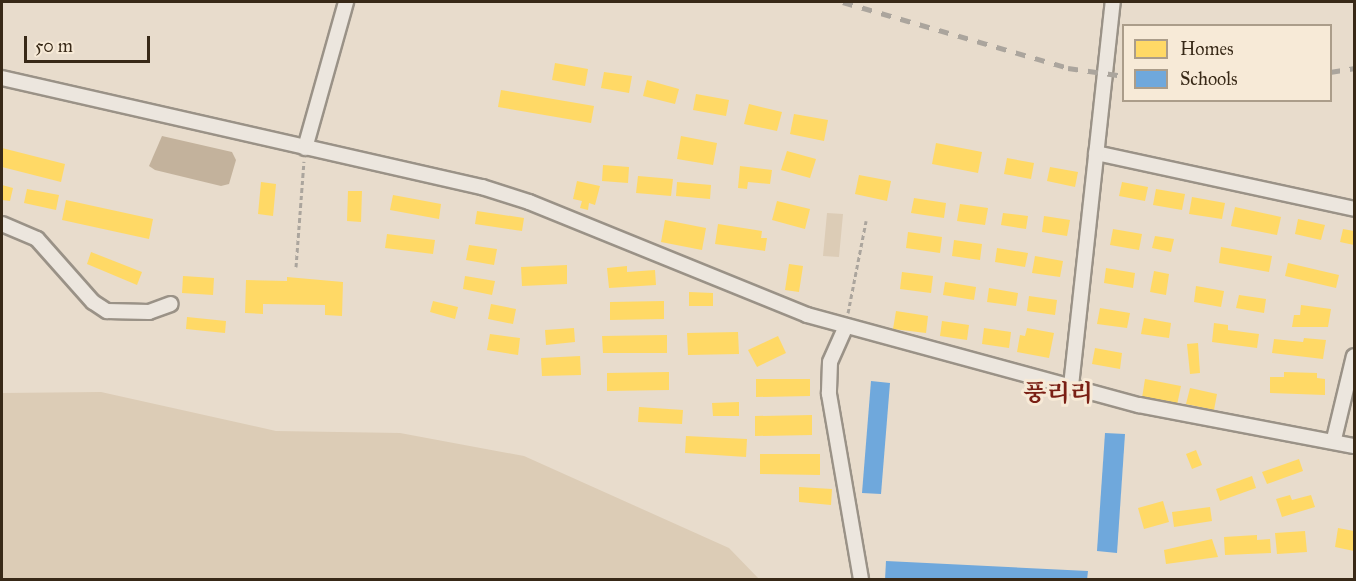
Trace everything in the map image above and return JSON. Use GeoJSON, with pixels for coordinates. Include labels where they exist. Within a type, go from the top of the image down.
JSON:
{"type":"FeatureCollection","features":[{"type":"Feature","properties":{"kind":"street"},"geometry":{"type":"LineString","coordinates":[[305,148],[346,2]]}},
{"type":"Feature","properties":{"kind":"street"},"geometry":{"type":"LineString","coordinates":[[1071,387],[1113,2]]}},
{"type":"Feature","properties":{"kind":"street"},"geometry":{"type":"LineString","coordinates":[[2,78],[445,178],[529,202],[807,315],[1139,405],[1334,439],[1354,446]]}},
{"type":"Feature","properties":{"kind":"street"},"geometry":{"type":"LineString","coordinates":[[1096,153],[1354,209]]}},
{"type":"Feature","properties":{"kind":"street"},"geometry":{"type":"LineString","coordinates":[[2,224],[37,239],[93,302],[107,311],[148,312],[171,304]]}},
{"type":"Feature","properties":{"kind":"street"},"geometry":{"type":"LineString","coordinates":[[846,326],[830,362],[829,394],[861,579]]}},
{"type":"Feature","properties":{"kind":"street"},"geometry":{"type":"LineString","coordinates":[[1334,439],[1354,356]]}},
{"type":"Feature","properties":{"kind":"path"},"geometry":{"type":"LineString","coordinates":[[296,267],[305,148]]}},
{"type":"Feature","properties":{"kind":"path"},"geometry":{"type":"LineString","coordinates":[[846,326],[866,221]]}},
{"type":"Feature","properties":{"kind":"shaded area"},"geometry":{"type":"Polygon","coordinates":[[[162,136],[232,152],[236,160],[229,184],[221,186],[155,170],[149,166],[162,136]]]}},
{"type":"Feature","properties":{"kind":"shaded area"},"geometry":{"type":"Polygon","coordinates":[[[827,213],[843,214],[839,257],[823,256],[827,213]]]}},
{"type":"Feature","properties":{"kind":"shaded area"},"geometry":{"type":"Polygon","coordinates":[[[101,392],[276,431],[400,433],[524,456],[729,548],[759,579],[2,579],[2,393],[101,392]]]}},
{"type":"Feature","properties":{"kind":"building: Homes"},"geometry":{"type":"Polygon","coordinates":[[[555,63],[588,69],[585,86],[552,80],[555,63]]]}},
{"type":"Feature","properties":{"kind":"building: Homes"},"geometry":{"type":"Polygon","coordinates":[[[604,72],[632,76],[629,93],[601,88],[604,72]]]}},
{"type":"Feature","properties":{"kind":"building: Homes"},"geometry":{"type":"Polygon","coordinates":[[[647,80],[679,89],[675,104],[643,96],[647,80]]]}},
{"type":"Feature","properties":{"kind":"building: Homes"},"geometry":{"type":"Polygon","coordinates":[[[501,90],[594,106],[591,123],[498,107],[501,90]]]}},
{"type":"Feature","properties":{"kind":"building: Homes"},"geometry":{"type":"Polygon","coordinates":[[[696,94],[729,100],[726,116],[693,110],[696,94]]]}},
{"type":"Feature","properties":{"kind":"building: Homes"},"geometry":{"type":"Polygon","coordinates":[[[749,104],[782,112],[777,131],[744,124],[749,104]]]}},
{"type":"Feature","properties":{"kind":"building: Homes"},"geometry":{"type":"Polygon","coordinates":[[[794,114],[828,120],[824,141],[790,134],[794,114]]]}},
{"type":"Feature","properties":{"kind":"building: Homes"},"geometry":{"type":"Polygon","coordinates":[[[681,136],[717,143],[713,165],[677,159],[681,136]]]}},
{"type":"Feature","properties":{"kind":"building: Homes"},"geometry":{"type":"Polygon","coordinates":[[[936,143],[982,152],[978,173],[932,164],[936,143]]]}},
{"type":"Feature","properties":{"kind":"building: Homes"},"geometry":{"type":"Polygon","coordinates":[[[2,148],[65,164],[61,182],[2,167],[2,148]]]}},
{"type":"Feature","properties":{"kind":"building: Homes"},"geometry":{"type":"Polygon","coordinates":[[[787,151],[816,159],[810,178],[781,170],[787,151]]]}},
{"type":"Feature","properties":{"kind":"building: Homes"},"geometry":{"type":"Polygon","coordinates":[[[1007,158],[1034,163],[1031,179],[1004,174],[1007,158]]]}},
{"type":"Feature","properties":{"kind":"building: Homes"},"geometry":{"type":"Polygon","coordinates":[[[603,165],[629,167],[628,183],[602,181],[603,165]]]}},
{"type":"Feature","properties":{"kind":"building: Homes"},"geometry":{"type":"Polygon","coordinates":[[[740,166],[772,170],[770,184],[748,182],[747,189],[738,188],[740,166]]]}},
{"type":"Feature","properties":{"kind":"building: Homes"},"geometry":{"type":"Polygon","coordinates":[[[1050,167],[1078,172],[1075,187],[1047,181],[1050,167]]]}},
{"type":"Feature","properties":{"kind":"building: Homes"},"geometry":{"type":"Polygon","coordinates":[[[859,175],[891,181],[887,201],[855,194],[859,175]]]}},
{"type":"Feature","properties":{"kind":"building: Homes"},"geometry":{"type":"Polygon","coordinates":[[[638,176],[673,179],[671,196],[636,193],[638,176]]]}},
{"type":"Feature","properties":{"kind":"building: Homes"},"geometry":{"type":"Polygon","coordinates":[[[577,181],[600,186],[595,205],[589,203],[588,210],[580,208],[582,201],[573,199],[577,181]]]}},
{"type":"Feature","properties":{"kind":"building: Homes"},"geometry":{"type":"Polygon","coordinates":[[[261,182],[276,184],[273,216],[258,214],[261,182]]]}},
{"type":"Feature","properties":{"kind":"building: Homes"},"geometry":{"type":"Polygon","coordinates":[[[677,182],[711,185],[710,199],[676,196],[677,182]]]}},
{"type":"Feature","properties":{"kind":"building: Homes"},"geometry":{"type":"Polygon","coordinates":[[[1122,182],[1148,187],[1145,201],[1119,196],[1122,182]]]}},
{"type":"Feature","properties":{"kind":"building: Homes"},"geometry":{"type":"Polygon","coordinates":[[[2,185],[13,188],[10,201],[2,200],[2,185]]]}},
{"type":"Feature","properties":{"kind":"building: Homes"},"geometry":{"type":"Polygon","coordinates":[[[27,189],[59,195],[56,210],[24,203],[27,189]]]}},
{"type":"Feature","properties":{"kind":"building: Homes"},"geometry":{"type":"Polygon","coordinates":[[[1156,189],[1185,194],[1182,210],[1153,205],[1156,189]]]}},
{"type":"Feature","properties":{"kind":"building: Homes"},"geometry":{"type":"Polygon","coordinates":[[[348,191],[362,191],[361,222],[347,221],[348,191]]]}},
{"type":"Feature","properties":{"kind":"building: Homes"},"geometry":{"type":"Polygon","coordinates":[[[393,195],[441,204],[439,219],[390,210],[393,195]]]}},
{"type":"Feature","properties":{"kind":"building: Homes"},"geometry":{"type":"Polygon","coordinates":[[[1192,197],[1225,203],[1222,219],[1189,214],[1192,197]]]}},
{"type":"Feature","properties":{"kind":"building: Homes"},"geometry":{"type":"Polygon","coordinates":[[[914,198],[946,203],[944,218],[911,213],[914,198]]]}},
{"type":"Feature","properties":{"kind":"building: Homes"},"geometry":{"type":"Polygon","coordinates":[[[66,200],[153,219],[149,239],[62,220],[66,200]]]}},
{"type":"Feature","properties":{"kind":"building: Homes"},"geometry":{"type":"Polygon","coordinates":[[[777,201],[810,209],[805,229],[772,220],[777,201]]]}},
{"type":"Feature","properties":{"kind":"building: Homes"},"geometry":{"type":"Polygon","coordinates":[[[960,204],[988,208],[985,225],[957,221],[960,204]]]}},
{"type":"Feature","properties":{"kind":"building: Homes"},"geometry":{"type":"Polygon","coordinates":[[[1235,207],[1281,217],[1277,235],[1231,226],[1235,207]]]}},
{"type":"Feature","properties":{"kind":"building: Homes"},"geometry":{"type":"Polygon","coordinates":[[[477,211],[524,218],[522,231],[475,224],[477,211]]]}},
{"type":"Feature","properties":{"kind":"building: Homes"},"geometry":{"type":"Polygon","coordinates":[[[1003,213],[1028,216],[1026,229],[1001,225],[1003,213]]]}},
{"type":"Feature","properties":{"kind":"building: Homes"},"geometry":{"type":"Polygon","coordinates":[[[1044,216],[1070,220],[1067,236],[1042,232],[1044,216]]]}},
{"type":"Feature","properties":{"kind":"building: Homes"},"geometry":{"type":"Polygon","coordinates":[[[1298,219],[1325,225],[1321,240],[1295,234],[1298,219]]]}},
{"type":"Feature","properties":{"kind":"building: Homes"},"geometry":{"type":"Polygon","coordinates":[[[665,220],[706,228],[702,250],[661,242],[665,220]]]}},
{"type":"Feature","properties":{"kind":"building: Homes"},"geometry":{"type":"Polygon","coordinates":[[[718,224],[762,231],[761,238],[767,238],[765,251],[715,244],[718,224]]]}},
{"type":"Feature","properties":{"kind":"building: Homes"},"geometry":{"type":"Polygon","coordinates":[[[1113,229],[1142,234],[1139,250],[1110,245],[1113,229]]]}},
{"type":"Feature","properties":{"kind":"building: Homes"},"geometry":{"type":"Polygon","coordinates":[[[1343,229],[1354,231],[1354,245],[1340,242],[1343,229]]]}},
{"type":"Feature","properties":{"kind":"building: Homes"},"geometry":{"type":"Polygon","coordinates":[[[908,232],[942,237],[940,253],[906,248],[908,232]]]}},
{"type":"Feature","properties":{"kind":"building: Homes"},"geometry":{"type":"Polygon","coordinates":[[[387,234],[435,240],[433,254],[385,248],[387,234]]]}},
{"type":"Feature","properties":{"kind":"building: Homes"},"geometry":{"type":"Polygon","coordinates":[[[1155,236],[1174,239],[1171,252],[1152,248],[1155,236]]]}},
{"type":"Feature","properties":{"kind":"building: Homes"},"geometry":{"type":"Polygon","coordinates":[[[954,240],[982,244],[980,260],[952,256],[954,240]]]}},
{"type":"Feature","properties":{"kind":"building: Homes"},"geometry":{"type":"Polygon","coordinates":[[[469,245],[497,249],[494,265],[466,260],[469,245]]]}},
{"type":"Feature","properties":{"kind":"building: Homes"},"geometry":{"type":"Polygon","coordinates":[[[1221,247],[1272,256],[1269,272],[1219,263],[1221,247]]]}},
{"type":"Feature","properties":{"kind":"building: Homes"},"geometry":{"type":"Polygon","coordinates":[[[997,248],[1028,253],[1025,267],[995,262],[997,248]]]}},
{"type":"Feature","properties":{"kind":"building: Homes"},"geometry":{"type":"Polygon","coordinates":[[[91,252],[142,272],[137,285],[87,264],[91,252]]]}},
{"type":"Feature","properties":{"kind":"building: Homes"},"geometry":{"type":"Polygon","coordinates":[[[1035,256],[1063,261],[1060,277],[1032,273],[1035,256]]]}},
{"type":"Feature","properties":{"kind":"building: Homes"},"geometry":{"type":"Polygon","coordinates":[[[1288,263],[1339,275],[1336,288],[1285,276],[1288,263]]]}},
{"type":"Feature","properties":{"kind":"building: Homes"},"geometry":{"type":"Polygon","coordinates":[[[789,264],[803,266],[799,292],[785,290],[789,264]]]}},
{"type":"Feature","properties":{"kind":"building: Homes"},"geometry":{"type":"Polygon","coordinates":[[[567,265],[567,284],[522,286],[521,267],[567,265]]]}},
{"type":"Feature","properties":{"kind":"building: Homes"},"geometry":{"type":"Polygon","coordinates":[[[627,266],[627,272],[655,270],[656,285],[609,288],[607,268],[627,266]]]}},
{"type":"Feature","properties":{"kind":"building: Homes"},"geometry":{"type":"Polygon","coordinates":[[[1106,268],[1135,273],[1133,288],[1104,283],[1106,268]]]}},
{"type":"Feature","properties":{"kind":"building: Homes"},"geometry":{"type":"Polygon","coordinates":[[[1154,271],[1169,274],[1166,295],[1150,292],[1154,271]]]}},
{"type":"Feature","properties":{"kind":"building: Homes"},"geometry":{"type":"Polygon","coordinates":[[[902,272],[933,276],[931,293],[900,289],[902,272]]]}},
{"type":"Feature","properties":{"kind":"building: Homes"},"geometry":{"type":"Polygon","coordinates":[[[183,276],[214,278],[213,295],[182,293],[183,276]]]}},
{"type":"Feature","properties":{"kind":"building: Homes"},"geometry":{"type":"Polygon","coordinates":[[[465,276],[495,281],[492,295],[463,289],[465,276]]]}},
{"type":"Feature","properties":{"kind":"building: Homes"},"geometry":{"type":"Polygon","coordinates":[[[287,277],[343,282],[342,316],[325,315],[325,305],[263,304],[263,314],[245,313],[246,280],[287,281],[287,277]]]}},
{"type":"Feature","properties":{"kind":"building: Homes"},"geometry":{"type":"Polygon","coordinates":[[[945,282],[976,287],[974,300],[943,295],[945,282]]]}},
{"type":"Feature","properties":{"kind":"building: Homes"},"geometry":{"type":"Polygon","coordinates":[[[1196,286],[1224,291],[1221,307],[1194,302],[1196,286]]]}},
{"type":"Feature","properties":{"kind":"building: Homes"},"geometry":{"type":"Polygon","coordinates":[[[989,288],[1018,293],[1016,306],[987,302],[989,288]]]}},
{"type":"Feature","properties":{"kind":"building: Homes"},"geometry":{"type":"Polygon","coordinates":[[[689,292],[713,293],[713,306],[689,306],[689,292]]]}},
{"type":"Feature","properties":{"kind":"building: Homes"},"geometry":{"type":"Polygon","coordinates":[[[1239,295],[1266,299],[1264,313],[1236,308],[1239,295]]]}},
{"type":"Feature","properties":{"kind":"building: Homes"},"geometry":{"type":"Polygon","coordinates":[[[1029,296],[1057,300],[1055,315],[1027,311],[1029,296]]]}},
{"type":"Feature","properties":{"kind":"building: Homes"},"geometry":{"type":"Polygon","coordinates":[[[433,301],[458,307],[455,319],[430,312],[433,301]]]}},
{"type":"Feature","properties":{"kind":"building: Homes"},"geometry":{"type":"Polygon","coordinates":[[[664,301],[664,319],[610,320],[610,302],[664,301]]]}},
{"type":"Feature","properties":{"kind":"building: Homes"},"geometry":{"type":"Polygon","coordinates":[[[491,304],[516,309],[513,324],[488,319],[491,304]]]}},
{"type":"Feature","properties":{"kind":"building: Homes"},"geometry":{"type":"Polygon","coordinates":[[[1301,305],[1331,309],[1328,327],[1292,327],[1294,315],[1300,315],[1301,305]]]}},
{"type":"Feature","properties":{"kind":"building: Homes"},"geometry":{"type":"Polygon","coordinates":[[[1100,308],[1130,313],[1127,328],[1097,324],[1100,308]]]}},
{"type":"Feature","properties":{"kind":"building: Homes"},"geometry":{"type":"Polygon","coordinates":[[[896,311],[928,316],[926,333],[893,329],[896,311]]]}},
{"type":"Feature","properties":{"kind":"building: Homes"},"geometry":{"type":"Polygon","coordinates":[[[187,317],[226,321],[225,333],[186,329],[187,317]]]}},
{"type":"Feature","properties":{"kind":"building: Homes"},"geometry":{"type":"Polygon","coordinates":[[[1144,318],[1171,323],[1169,338],[1141,334],[1144,318]]]}},
{"type":"Feature","properties":{"kind":"building: Homes"},"geometry":{"type":"Polygon","coordinates":[[[942,321],[969,325],[967,340],[940,336],[942,321]]]}},
{"type":"Feature","properties":{"kind":"building: Homes"},"geometry":{"type":"Polygon","coordinates":[[[1214,323],[1228,325],[1228,330],[1259,334],[1257,348],[1212,342],[1214,323]]]}},
{"type":"Feature","properties":{"kind":"building: Homes"},"geometry":{"type":"Polygon","coordinates":[[[574,328],[575,342],[546,345],[545,330],[574,328]]]}},
{"type":"Feature","properties":{"kind":"building: Homes"},"geometry":{"type":"Polygon","coordinates":[[[984,328],[1011,332],[1009,348],[982,344],[984,328]]]}},
{"type":"Feature","properties":{"kind":"building: Homes"},"geometry":{"type":"Polygon","coordinates":[[[1027,328],[1054,333],[1049,358],[1017,352],[1020,335],[1025,336],[1027,328]]]}},
{"type":"Feature","properties":{"kind":"building: Homes"},"geometry":{"type":"Polygon","coordinates":[[[738,332],[739,354],[688,355],[687,333],[738,332]]]}},
{"type":"Feature","properties":{"kind":"building: Homes"},"geometry":{"type":"Polygon","coordinates":[[[490,334],[520,338],[518,355],[487,350],[490,334]]]}},
{"type":"Feature","properties":{"kind":"building: Homes"},"geometry":{"type":"Polygon","coordinates":[[[667,335],[667,353],[603,353],[602,336],[667,335]]]}},
{"type":"Feature","properties":{"kind":"building: Homes"},"geometry":{"type":"Polygon","coordinates":[[[778,336],[786,353],[757,367],[748,350],[778,336]]]}},
{"type":"Feature","properties":{"kind":"building: Homes"},"geometry":{"type":"Polygon","coordinates":[[[1304,338],[1326,340],[1323,359],[1272,353],[1274,339],[1303,342],[1304,338]]]}},
{"type":"Feature","properties":{"kind":"building: Homes"},"geometry":{"type":"Polygon","coordinates":[[[1198,343],[1200,373],[1190,374],[1187,344],[1198,343]]]}},
{"type":"Feature","properties":{"kind":"building: Homes"},"geometry":{"type":"Polygon","coordinates":[[[1095,348],[1122,353],[1120,369],[1092,364],[1095,348]]]}},
{"type":"Feature","properties":{"kind":"building: Homes"},"geometry":{"type":"Polygon","coordinates":[[[580,356],[581,375],[542,376],[541,358],[580,356]]]}},
{"type":"Feature","properties":{"kind":"building: Homes"},"geometry":{"type":"Polygon","coordinates":[[[669,372],[669,390],[607,391],[607,373],[669,372]]]}},
{"type":"Feature","properties":{"kind":"building: Homes"},"geometry":{"type":"Polygon","coordinates":[[[1284,372],[1317,373],[1317,378],[1325,379],[1325,395],[1270,393],[1270,377],[1284,377],[1284,372]]]}},
{"type":"Feature","properties":{"kind":"building: Homes"},"geometry":{"type":"Polygon","coordinates":[[[756,379],[810,379],[810,396],[756,397],[756,379]]]}},
{"type":"Feature","properties":{"kind":"building: Homes"},"geometry":{"type":"Polygon","coordinates":[[[1145,379],[1181,386],[1177,405],[1142,398],[1145,379]]]}},
{"type":"Feature","properties":{"kind":"building: Homes"},"geometry":{"type":"Polygon","coordinates":[[[1190,388],[1217,394],[1214,410],[1186,404],[1190,388]]]}},
{"type":"Feature","properties":{"kind":"building: Homes"},"geometry":{"type":"Polygon","coordinates":[[[739,402],[739,416],[713,416],[712,403],[739,402]]]}},
{"type":"Feature","properties":{"kind":"building: Homes"},"geometry":{"type":"Polygon","coordinates":[[[639,407],[683,410],[682,424],[638,422],[639,407]]]}},
{"type":"Feature","properties":{"kind":"building: Homes"},"geometry":{"type":"Polygon","coordinates":[[[812,415],[812,435],[755,436],[755,416],[812,415]]]}},
{"type":"Feature","properties":{"kind":"building: Homes"},"geometry":{"type":"Polygon","coordinates":[[[686,436],[747,439],[746,457],[685,453],[686,436]]]}},
{"type":"Feature","properties":{"kind":"building: Homes"},"geometry":{"type":"Polygon","coordinates":[[[1196,450],[1202,465],[1192,469],[1186,454],[1196,450]]]}},
{"type":"Feature","properties":{"kind":"building: Homes"},"geometry":{"type":"Polygon","coordinates":[[[760,454],[820,454],[820,475],[760,474],[760,454]]]}},
{"type":"Feature","properties":{"kind":"building: Homes"},"geometry":{"type":"Polygon","coordinates":[[[1299,459],[1303,471],[1267,484],[1262,472],[1299,459]]]}},
{"type":"Feature","properties":{"kind":"building: Homes"},"geometry":{"type":"Polygon","coordinates":[[[1252,476],[1256,488],[1220,501],[1216,489],[1252,476]]]}},
{"type":"Feature","properties":{"kind":"building: Homes"},"geometry":{"type":"Polygon","coordinates":[[[799,487],[832,489],[831,505],[799,502],[799,487]]]}},
{"type":"Feature","properties":{"kind":"building: Homes"},"geometry":{"type":"Polygon","coordinates":[[[1290,495],[1292,500],[1311,495],[1315,507],[1282,517],[1276,499],[1290,495]]]}},
{"type":"Feature","properties":{"kind":"building: Homes"},"geometry":{"type":"Polygon","coordinates":[[[1163,501],[1169,522],[1144,529],[1138,508],[1163,501]]]}},
{"type":"Feature","properties":{"kind":"building: Homes"},"geometry":{"type":"Polygon","coordinates":[[[1210,507],[1212,521],[1174,527],[1172,512],[1210,507]]]}},
{"type":"Feature","properties":{"kind":"building: Homes"},"geometry":{"type":"Polygon","coordinates":[[[1338,528],[1354,531],[1354,551],[1335,547],[1338,528]]]}},
{"type":"Feature","properties":{"kind":"building: Homes"},"geometry":{"type":"Polygon","coordinates":[[[1305,531],[1307,552],[1277,554],[1275,533],[1305,531]]]}},
{"type":"Feature","properties":{"kind":"building: Homes"},"geometry":{"type":"Polygon","coordinates":[[[1257,535],[1257,540],[1270,539],[1271,553],[1225,555],[1224,537],[1257,535]]]}},
{"type":"Feature","properties":{"kind":"building: Homes"},"geometry":{"type":"Polygon","coordinates":[[[1212,539],[1218,557],[1166,564],[1164,550],[1212,539]]]}},
{"type":"Feature","properties":{"kind":"building: Schools"},"geometry":{"type":"Polygon","coordinates":[[[871,381],[890,383],[881,494],[862,493],[871,381]]]}},
{"type":"Feature","properties":{"kind":"building: Schools"},"geometry":{"type":"Polygon","coordinates":[[[1105,433],[1125,434],[1117,553],[1097,551],[1105,433]]]}},
{"type":"Feature","properties":{"kind":"building: Schools"},"geometry":{"type":"Polygon","coordinates":[[[886,561],[1088,571],[1087,580],[885,580],[886,561]]]}},
{"type":"Feature","properties":{"kind":"railway"},"geometry":{"type":"LineString","coordinates":[[843,2],[1068,68],[1122,76]]}},
{"type":"Feature","properties":{"kind":"railway"},"geometry":{"type":"LineString","coordinates":[[1332,72],[1354,68]]}},
{"type":"Feature","properties":{"kind":"district","name":"풍리리"},"geometry":{"type":"Point","coordinates":[1058,394]}}]}
